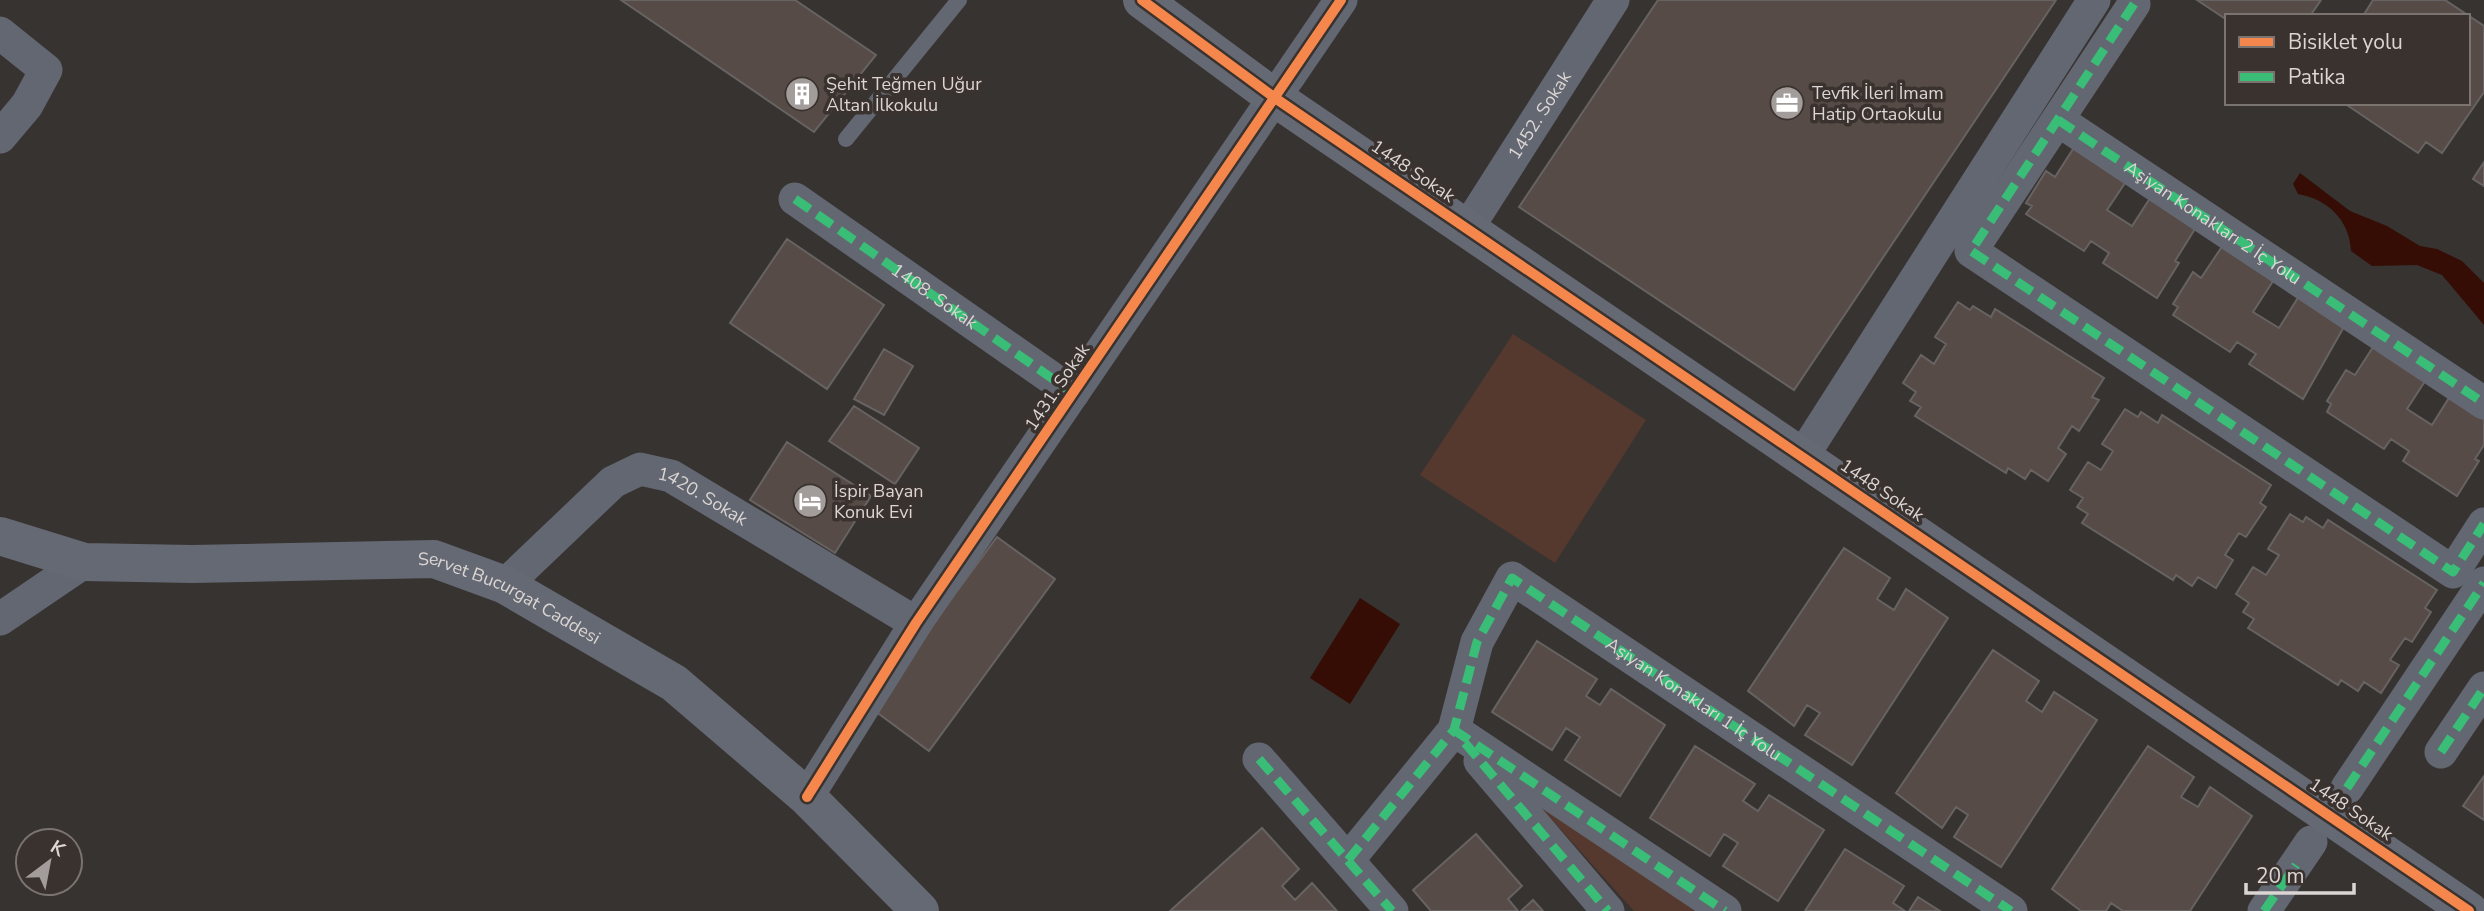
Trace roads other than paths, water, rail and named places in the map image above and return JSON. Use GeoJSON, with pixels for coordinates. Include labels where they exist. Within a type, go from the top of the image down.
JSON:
{"type":"FeatureCollection","features":[{"type":"Feature","properties":{"kind":"street","name":"1448 Sokak"},"geometry":{"type":"LineString","coordinates":[[1142,0],[1275,99],[2469,911]]}},
{"type":"Feature","properties":{"kind":"street","name":"1431. Sokak"},"geometry":{"type":"LineString","coordinates":[[807,797],[916,623],[1341,0]]}},
{"type":"Feature","properties":{"kind":"street","name":"1452. Sokak"},"geometry":{"type":"LineString","coordinates":[[1467,229],[1612,0]]}},
{"type":"Feature","properties":{"kind":"street"},"geometry":{"type":"LineString","coordinates":[[1802,457],[2094,0]]}},
{"type":"Feature","properties":{"kind":"street"},"geometry":{"type":"LineString","coordinates":[[2134,4],[1971,251],[2453,572],[2484,524]]}},
{"type":"Feature","properties":{"kind":"street"},"geometry":{"type":"LineString","coordinates":[[0,33],[46,70],[27,105],[0,137]]}},
{"type":"Feature","properties":{"kind":"street","name":"Aşiyan Konakları 2 İç Yolu"},"geometry":{"type":"LineString","coordinates":[[2058,120],[2484,404]]}},
{"type":"Feature","properties":{"kind":"street","name":"1408. Sokak"},"geometry":{"type":"LineString","coordinates":[[795,199],[1073,393]]}},
{"type":"Feature","properties":{"kind":"street","name":"1420. Sokak"},"geometry":{"type":"LineString","coordinates":[[505,585],[613,482],[640,469],[671,476],[916,623]]}},
{"type":"Feature","properties":{"kind":"street","name":"Servet Bucurgat Caddesi"},"geometry":{"type":"LineString","coordinates":[[0,536],[84,562],[192,564],[434,559],[505,585],[674,683],[807,797],[920,911]]}},
{"type":"Feature","properties":{"kind":"street"},"geometry":{"type":"LineString","coordinates":[[0,619],[84,562]]}},
{"type":"Feature","properties":{"kind":"street","name":"Aşiyan Konakları 1 İç Yolu"},"geometry":{"type":"LineString","coordinates":[[1348,860],[1454,730],[1477,642],[1512,578],[2011,911]]}},
{"type":"Feature","properties":{"kind":"street"},"geometry":{"type":"LineString","coordinates":[[2347,788],[2484,583]]}},
{"type":"Feature","properties":{"kind":"street"},"geometry":{"type":"LineString","coordinates":[[2441,752],[2484,688]]}},
{"type":"Feature","properties":{"kind":"street"},"geometry":{"type":"LineString","coordinates":[[1454,730],[1608,911]]}},
{"type":"Feature","properties":{"kind":"street"},"geometry":{"type":"LineString","coordinates":[[1454,730],[1725,911]]}},
{"type":"Feature","properties":{"kind":"street"},"geometry":{"type":"LineString","coordinates":[[1259,759],[1392,911]]}},
{"type":"Feature","properties":{"kind":"street"},"geometry":{"type":"LineString","coordinates":[[2264,911],[2304,854]]}},
{"type":"Feature","properties":{"kind":"lane"},"geometry":{"type":"LineString","coordinates":[[846,139],[959,0]]}},
{"type":"Feature","properties":{"kind":"place","name":"Şehit Teğmen Uğur Altan İlkokulu"},"geometry":{"type":"Point","coordinates":[802,94]}},
{"type":"Feature","properties":{"kind":"place","name":"Tevfik İleri İmam Hatip Ortaokulu"},"geometry":{"type":"Point","coordinates":[1787,103]}},
{"type":"Feature","properties":{"kind":"place","name":"İspir Bayan Konuk Evi"},"geometry":{"type":"Point","coordinates":[810,501]}}]}
